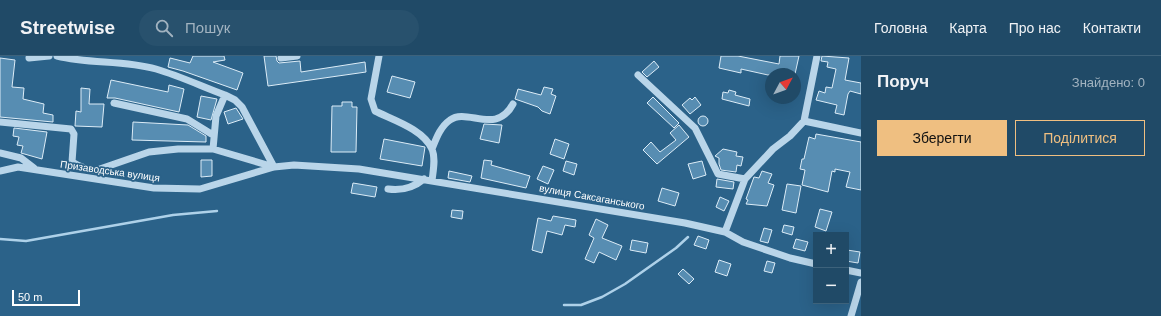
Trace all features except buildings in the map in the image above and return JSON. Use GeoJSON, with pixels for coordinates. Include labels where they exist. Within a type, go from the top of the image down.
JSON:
{"type":"FeatureCollection","features":[{"type":"Feature","properties":{"kind":"street"},"geometry":{"type":"LineString","coordinates":[[29,58],[49,56]]}},
{"type":"Feature","properties":{"kind":"street"},"geometry":{"type":"LineString","coordinates":[[57,56],[75,61],[104,62],[156,69],[235,100],[242,107],[274,167]]}},
{"type":"Feature","properties":{"kind":"street"},"geometry":{"type":"LineString","coordinates":[[281,58],[297,56]]}},
{"type":"Feature","properties":{"kind":"street"},"geometry":{"type":"LineString","coordinates":[[725,232],[745,180],[773,148],[790,136],[804,121],[817,56]]}},
{"type":"Feature","properties":{"kind":"street"},"geometry":{"type":"LineString","coordinates":[[376,57],[371,99],[375,111],[418,133],[432,149],[434,163],[432,181]]}},
{"type":"Feature","properties":{"kind":"street"},"geometry":{"type":"LineString","coordinates":[[638,75],[695,128],[718,174],[745,180]]}},
{"type":"Feature","properties":{"kind":"street"},"geometry":{"type":"LineString","coordinates":[[213,149],[213,135],[216,116],[225,95]]}},
{"type":"Feature","properties":{"kind":"street"},"geometry":{"type":"LineString","coordinates":[[114,103],[187,119],[213,135]]}},
{"type":"Feature","properties":{"kind":"street"},"geometry":{"type":"LineString","coordinates":[[432,149],[440,132],[450,120],[461,117],[478,120],[497,119],[508,114],[513,104]]}},
{"type":"Feature","properties":{"kind":"street"},"geometry":{"type":"LineString","coordinates":[[804,121],[861,133]]}},
{"type":"Feature","properties":{"kind":"street"},"geometry":{"type":"LineString","coordinates":[[0,122],[71,129],[74,134],[72,162],[78,166],[90,170],[97,170],[148,152],[213,149],[274,167]]}},
{"type":"Feature","properties":{"kind":"street"},"geometry":{"type":"LineString","coordinates":[[0,153],[21,158],[34,168]]}},
{"type":"Feature","properties":{"kind":"street","name":"Призаводська вулиця"},"geometry":{"type":"LineString","coordinates":[[0,171],[18,167],[34,168],[154,188],[200,189],[274,167],[294,165],[359,169]]}},
{"type":"Feature","properties":{"kind":"street"},"geometry":{"type":"LineString","coordinates":[[77,176],[78,166]]}},
{"type":"Feature","properties":{"kind":"street","name":"вулиця Саксаганського"},"geometry":{"type":"LineString","coordinates":[[359,169],[686,223],[725,232],[750,245],[790,258],[813,263]]}},
{"type":"Feature","properties":{"kind":"street"},"geometry":{"type":"LineString","coordinates":[[388,189],[398,191],[409,188],[416,186],[424,179]]}},
{"type":"Feature","properties":{"kind":"street"},"geometry":{"type":"LineString","coordinates":[[849,271],[861,273]]}},
{"type":"Feature","properties":{"kind":"street"},"geometry":{"type":"LineString","coordinates":[[851,316],[861,282]]}},
{"type":"Feature","properties":{"kind":"waterway"},"geometry":{"type":"LineString","coordinates":[[0,239],[26,241],[173,215],[217,211]]}},
{"type":"Feature","properties":{"kind":"waterway"},"geometry":{"type":"LineString","coordinates":[[564,305],[581,305],[602,297],[625,284],[676,248],[688,237]]}}]}
